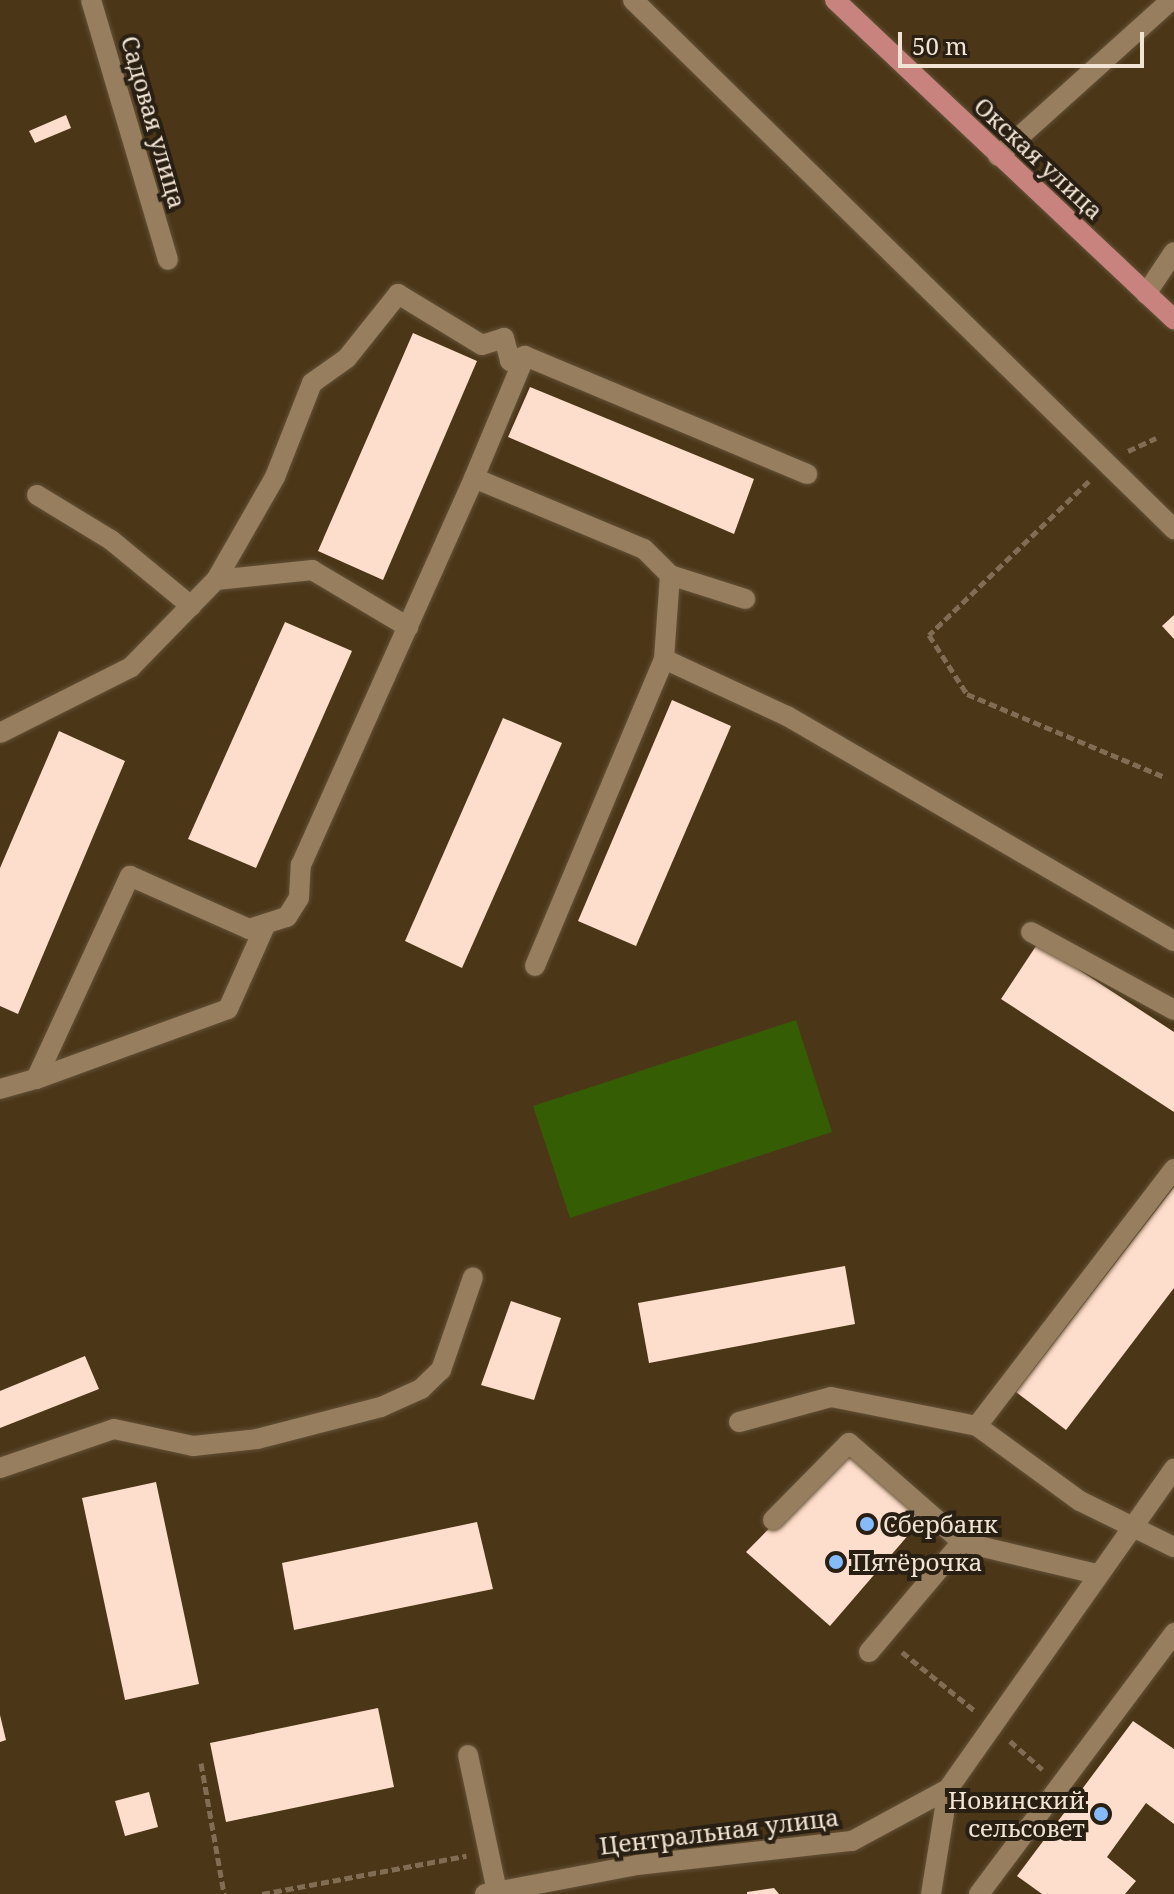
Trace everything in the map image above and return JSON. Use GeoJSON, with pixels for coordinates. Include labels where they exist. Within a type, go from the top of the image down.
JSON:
{"type":"FeatureCollection","features":[{"type":"Feature","properties":{"kind":"main road","name":"Окская улица"},"geometry":{"type":"LineString","coordinates":[[835,0],[1174,320]]}},
{"type":"Feature","properties":{"kind":"street","name":"Садовая улица"},"geometry":{"type":"LineString","coordinates":[[91,0],[168,260]]}},
{"type":"Feature","properties":{"kind":"street"},"geometry":{"type":"LineString","coordinates":[[633,0],[1110,460],[1174,529]]}},
{"type":"Feature","properties":{"kind":"street"},"geometry":{"type":"LineString","coordinates":[[998,156],[1171,0]]}},
{"type":"Feature","properties":{"kind":"street"},"geometry":{"type":"LineString","coordinates":[[1146,294],[1174,252]]}},
{"type":"Feature","properties":{"kind":"street"},"geometry":{"type":"LineString","coordinates":[[0,733],[131,667],[216,580],[275,477],[312,383],[347,358],[398,294],[482,345],[504,338],[510,361],[525,356],[807,474]]}},
{"type":"Feature","properties":{"kind":"street"},"geometry":{"type":"LineString","coordinates":[[36,1079],[130,876],[249,929],[264,928],[287,917],[299,898],[301,865],[474,478],[525,356]]}},
{"type":"Feature","properties":{"kind":"street"},"geometry":{"type":"LineString","coordinates":[[474,478],[644,549],[670,575],[745,599]]}},
{"type":"Feature","properties":{"kind":"street"},"geometry":{"type":"LineString","coordinates":[[37,495],[111,540],[191,606]]}},
{"type":"Feature","properties":{"kind":"street"},"geometry":{"type":"LineString","coordinates":[[216,580],[312,570],[408,627]]}},
{"type":"Feature","properties":{"kind":"street"},"geometry":{"type":"LineString","coordinates":[[535,966],[664,659],[670,575]]}},
{"type":"Feature","properties":{"kind":"street"},"geometry":{"type":"LineString","coordinates":[[664,659],[787,716],[1174,941]]}},
{"type":"Feature","properties":{"kind":"street"},"geometry":{"type":"LineString","coordinates":[[0,1089],[36,1079],[228,1009],[264,928]]}},
{"type":"Feature","properties":{"kind":"street"},"geometry":{"type":"LineString","coordinates":[[1031,932],[1139,985],[1174,1010]]}},
{"type":"Feature","properties":{"kind":"street"},"geometry":{"type":"LineString","coordinates":[[977,1426],[1174,1169]]}},
{"type":"Feature","properties":{"kind":"street"},"geometry":{"type":"LineString","coordinates":[[0,1468],[114,1429],[193,1446],[257,1439],[381,1407],[421,1389],[441,1370],[473,1277]]}},
{"type":"Feature","properties":{"kind":"street"},"geometry":{"type":"LineString","coordinates":[[739,1422],[831,1397],[977,1426],[1080,1501],[1132,1523],[1174,1547]]}},
{"type":"Feature","properties":{"kind":"street"},"geometry":{"type":"LineString","coordinates":[[773,1520],[849,1443],[962,1542],[1096,1574]]}},
{"type":"Feature","properties":{"kind":"street","name":"Центральная улица"},"geometry":{"type":"LineString","coordinates":[[931,1894],[948,1789],[1132,1523],[1174,1469]]}},
{"type":"Feature","properties":{"kind":"street"},"geometry":{"type":"LineString","coordinates":[[869,1652],[962,1542]]}},
{"type":"Feature","properties":{"kind":"street"},"geometry":{"type":"LineString","coordinates":[[979,1894],[1174,1633]]}},
{"type":"Feature","properties":{"kind":"street"},"geometry":{"type":"LineString","coordinates":[[468,1755],[488,1852],[491,1893]]}},
{"type":"Feature","properties":{"kind":"street","name":"Центральная улица"},"geometry":{"type":"LineString","coordinates":[[491,1893],[637,1865],[852,1841],[948,1789]]}},
{"type":"Feature","properties":{"kind":"path"},"geometry":{"type":"LineString","coordinates":[[1156,438],[1110,460],[929,635],[967,694],[1162,776]]}},
{"type":"Feature","properties":{"kind":"path"},"geometry":{"type":"LineString","coordinates":[[201,1763],[224,1894]]}},
{"type":"Feature","properties":{"kind":"path"},"geometry":{"type":"LineString","coordinates":[[262,1894],[488,1852]]}},
{"type":"Feature","properties":{"kind":"green space"},"geometry":{"type":"Polygon","coordinates":[[[796,1020],[832,1132],[570,1218],[533,1106],[796,1020]]]}},
{"type":"Feature","properties":{"kind":"building"},"geometry":{"type":"Polygon","coordinates":[[[66,115],[71,128],[35,143],[29,131],[66,115]]]}},
{"type":"Feature","properties":{"kind":"building"},"geometry":{"type":"Polygon","coordinates":[[[413,333],[477,361],[383,580],[318,551],[413,333]]]}},
{"type":"Feature","properties":{"kind":"building"},"geometry":{"type":"Polygon","coordinates":[[[530,387],[754,479],[734,534],[508,437],[530,387]]]}},
{"type":"Feature","properties":{"kind":"building"},"geometry":{"type":"Polygon","coordinates":[[[1174,615],[1174,639],[1162,626],[1174,615]]]}},
{"type":"Feature","properties":{"kind":"building"},"geometry":{"type":"Polygon","coordinates":[[[285,622],[352,651],[256,868],[188,839],[285,622]]]}},
{"type":"Feature","properties":{"kind":"building"},"geometry":{"type":"Polygon","coordinates":[[[672,700],[731,726],[636,946],[578,921],[672,700]]]}},
{"type":"Feature","properties":{"kind":"building"},"geometry":{"type":"Polygon","coordinates":[[[503,718],[562,743],[462,968],[405,941],[503,718]]]}},
{"type":"Feature","properties":{"kind":"building"},"geometry":{"type":"Polygon","coordinates":[[[59,731],[125,761],[18,1014],[0,1006],[0,868],[59,731]]]}},
{"type":"Feature","properties":{"kind":"building"},"geometry":{"type":"Polygon","coordinates":[[[1038,943],[1174,1032],[1174,1112],[1001,999],[1038,943]]]}},
{"type":"Feature","properties":{"kind":"building"},"geometry":{"type":"Polygon","coordinates":[[[1174,1187],[1174,1288],[1066,1430],[1016,1392],[1174,1187]]]}},
{"type":"Feature","properties":{"kind":"building"},"geometry":{"type":"Polygon","coordinates":[[[845,1266],[855,1324],[649,1363],[638,1303],[845,1266]]]}},
{"type":"Feature","properties":{"kind":"building"},"geometry":{"type":"Polygon","coordinates":[[[511,1301],[561,1318],[534,1400],[481,1385],[511,1301]]]}},
{"type":"Feature","properties":{"kind":"building"},"geometry":{"type":"Polygon","coordinates":[[[85,1356],[99,1389],[0,1428],[0,1391],[85,1356]]]}},
{"type":"Feature","properties":{"kind":"building"},"geometry":{"type":"Polygon","coordinates":[[[847,1449],[923,1518],[830,1626],[746,1552],[847,1449]]]}},
{"type":"Feature","properties":{"kind":"building"},"geometry":{"type":"Polygon","coordinates":[[[156,1482],[199,1684],[125,1700],[82,1498],[156,1482]]]}},
{"type":"Feature","properties":{"kind":"building"},"geometry":{"type":"Polygon","coordinates":[[[477,1522],[493,1589],[294,1630],[282,1563],[477,1522]]]}},
{"type":"Feature","properties":{"kind":"building"},"geometry":{"type":"Polygon","coordinates":[[[378,1708],[394,1787],[226,1822],[210,1743],[378,1708]]]}},
{"type":"Feature","properties":{"kind":"building"},"geometry":{"type":"Polygon","coordinates":[[[0,1715],[6,1740],[0,1742],[0,1715]]]}},
{"type":"Feature","properties":{"kind":"building","name":"Новинский сельсовет"},"geometry":{"type":"Polygon","coordinates":[[[1133,1721],[1174,1749],[1174,1824],[1146,1803],[1107,1857],[1136,1881],[1125,1894],[1042,1894],[1017,1876],[1133,1721]]]}},
{"type":"Feature","properties":{"kind":"building"},"geometry":{"type":"Polygon","coordinates":[[[149,1792],[158,1827],[125,1836],[115,1801],[149,1792]]]}},
{"type":"Feature","properties":{"kind":"building"},"geometry":{"type":"Polygon","coordinates":[[[774,1888],[779,1894],[747,1894],[747,1892],[774,1888]]]}},
{"type":"Feature","properties":{"kind":"place","name":"Сбербанк"},"geometry":{"type":"Point","coordinates":[867,1524]}},
{"type":"Feature","properties":{"kind":"place","name":"Пятёрочка"},"geometry":{"type":"Point","coordinates":[836,1562]}},
{"type":"Feature","properties":{"kind":"place","name":"Новинский сельсовет"},"geometry":{"type":"Point","coordinates":[1101,1814]}}]}
